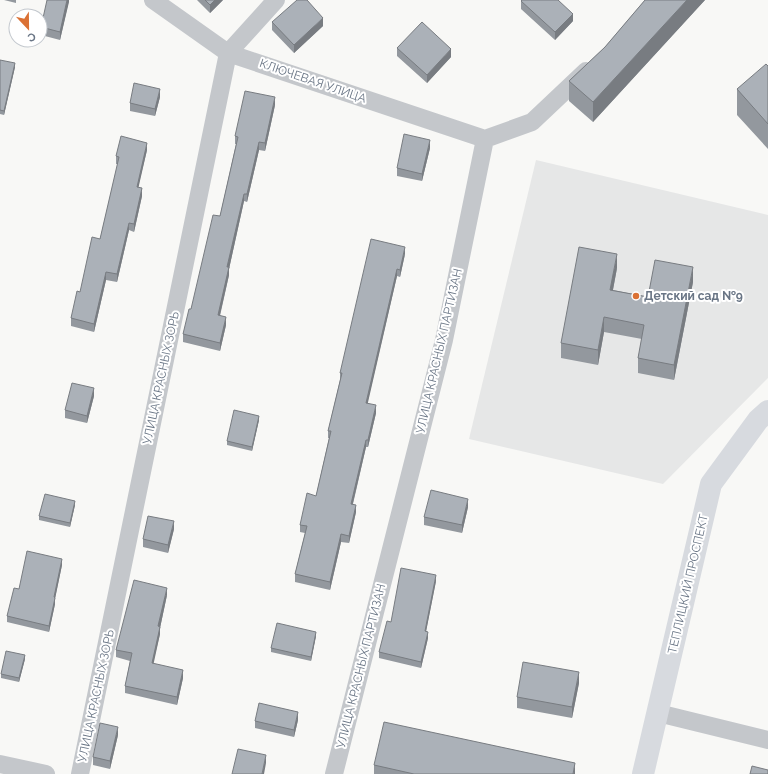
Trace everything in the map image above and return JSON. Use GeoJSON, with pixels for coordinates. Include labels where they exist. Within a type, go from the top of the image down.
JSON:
{"type":"FeatureCollection","features":[{"type":"Feature","properties":{"kind":"main road","name":"ТЕПЛИЦКИЙ ПРОСПЕКТ"},"geometry":{"type":"LineString","coordinates":[[643,774],[711,484],[758,420],[768,411]]}},
{"type":"Feature","properties":{"kind":"street","name":"КЛЮЧЕВАЯ УЛИЦА"},"geometry":{"type":"LineString","coordinates":[[153,0],[228,53],[486,139]]}},
{"type":"Feature","properties":{"kind":"street"},"geometry":{"type":"LineString","coordinates":[[228,53],[276,0]]}},
{"type":"Feature","properties":{"kind":"street","name":"УЛИЦА КРАСНЫХ ЗОРЬ"},"geometry":{"type":"LineString","coordinates":[[80,774],[228,53]]}},
{"type":"Feature","properties":{"kind":"street"},"geometry":{"type":"LineString","coordinates":[[486,139],[532,122],[597,60]]}},
{"type":"Feature","properties":{"kind":"street","name":"УЛИЦА КРАСНЫХ ПАРТИЗАН"},"geometry":{"type":"LineString","coordinates":[[334,774],[444,340],[486,139]]}},
{"type":"Feature","properties":{"kind":"street"},"geometry":{"type":"LineString","coordinates":[[658,712],[768,740]]}},
{"type":"Feature","properties":{"kind":"street"},"geometry":{"type":"LineString","coordinates":[[0,764],[46,774]]}},
{"type":"Feature","properties":{"kind":"shaded area","name":"Детский сад №9"},"geometry":{"type":"Polygon","coordinates":[[[536,160],[768,215],[768,378],[663,484],[469,439],[536,160]]]}},
{"type":"Feature","properties":{"kind":"building"},"geometry":{"type":"Polygon","coordinates":[[[47,0],[67,0],[60,32],[48,29],[48,8],[45,8],[47,0]]]}},
{"type":"Feature","properties":{"kind":"building"},"geometry":{"type":"Polygon","coordinates":[[[205,0],[215,0],[210,5],[205,0]]]}},
{"type":"Feature","properties":{"kind":"building"},"geometry":{"type":"Polygon","coordinates":[[[297,0],[307,0],[323,18],[294,45],[272,22],[297,0]]]}},
{"type":"Feature","properties":{"kind":"building"},"geometry":{"type":"Polygon","coordinates":[[[558,0],[573,14],[555,32],[521,1],[558,0]]]}},
{"type":"Feature","properties":{"kind":"building"},"geometry":{"type":"Polygon","coordinates":[[[645,0],[687,0],[593,102],[569,81],[605,47],[645,0]]]}},
{"type":"Feature","properties":{"kind":"building"},"geometry":{"type":"Polygon","coordinates":[[[422,22],[451,49],[427,75],[397,48],[422,22]]]}},
{"type":"Feature","properties":{"kind":"building"},"geometry":{"type":"Polygon","coordinates":[[[0,60],[15,63],[4,111],[0,110],[0,60]]]}},
{"type":"Feature","properties":{"kind":"building"},"geometry":{"type":"Polygon","coordinates":[[[766,64],[768,66],[768,124],[737,89],[766,64]]]}},
{"type":"Feature","properties":{"kind":"building"},"geometry":{"type":"Polygon","coordinates":[[[134,83],[160,89],[155,109],[130,103],[134,83]]]}},
{"type":"Feature","properties":{"kind":"building"},"geometry":{"type":"Polygon","coordinates":[[[245,91],[275,97],[265,143],[259,142],[247,194],[244,194],[227,267],[229,267],[218,315],[226,317],[220,343],[183,334],[189,309],[191,309],[213,215],[220,216],[238,137],[235,136],[245,91]]]}},
{"type":"Feature","properties":{"kind":"building"},"geometry":{"type":"Polygon","coordinates":[[[404,134],[430,140],[422,174],[397,168],[404,134]]]}},
{"type":"Feature","properties":{"kind":"building"},"geometry":{"type":"Polygon","coordinates":[[[121,136],[147,143],[137,187],[142,188],[134,224],[129,223],[117,274],[106,272],[94,324],[71,318],[77,291],[80,292],[92,237],[100,239],[119,157],[116,156],[121,136]]]}},
{"type":"Feature","properties":{"kind":"building"},"geometry":{"type":"Polygon","coordinates":[[[371,239],[405,247],[400,270],[397,269],[366,403],[376,405],[351,504],[356,505],[349,536],[341,534],[330,582],[295,574],[307,526],[300,525],[307,493],[316,496],[331,431],[328,431],[342,373],[340,373],[371,239]]]}},
{"type":"Feature","properties":{"kind":"building"},"geometry":{"type":"Polygon","coordinates":[[[579,247],[617,254],[610,290],[648,297],[655,260],[693,267],[674,365],[638,358],[644,325],[604,317],[598,350],[561,343],[579,247]]]}},
{"type":"Feature","properties":{"kind":"building"},"geometry":{"type":"Polygon","coordinates":[[[72,383],[94,388],[87,416],[65,410],[72,383]]]}},
{"type":"Feature","properties":{"kind":"building"},"geometry":{"type":"Polygon","coordinates":[[[234,410],[259,416],[252,447],[227,441],[234,410]]]}},
{"type":"Feature","properties":{"kind":"building"},"geometry":{"type":"Polygon","coordinates":[[[431,490],[468,499],[462,525],[424,517],[431,490]]]}},
{"type":"Feature","properties":{"kind":"building"},"geometry":{"type":"Polygon","coordinates":[[[45,494],[75,501],[70,523],[39,516],[45,494]]]}},
{"type":"Feature","properties":{"kind":"building"},"geometry":{"type":"Polygon","coordinates":[[[148,516],[174,521],[168,545],[143,539],[148,516]]]}},
{"type":"Feature","properties":{"kind":"building"},"geometry":{"type":"Polygon","coordinates":[[[27,551],[62,559],[49,626],[7,616],[14,588],[19,589],[27,551]]]}},
{"type":"Feature","properties":{"kind":"building"},"geometry":{"type":"Polygon","coordinates":[[[401,568],[436,575],[425,631],[428,632],[421,662],[379,652],[387,621],[391,622],[401,568]]]}},
{"type":"Feature","properties":{"kind":"building"},"geometry":{"type":"Polygon","coordinates":[[[134,580],[167,588],[158,626],[160,627],[152,663],[183,670],[177,697],[125,686],[132,653],[116,650],[134,580]]]}},
{"type":"Feature","properties":{"kind":"building"},"geometry":{"type":"Polygon","coordinates":[[[277,623],[316,632],[311,657],[271,648],[277,623]]]}},
{"type":"Feature","properties":{"kind":"building"},"geometry":{"type":"Polygon","coordinates":[[[6,651],[25,655],[19,678],[1,674],[6,651]]]}},
{"type":"Feature","properties":{"kind":"building"},"geometry":{"type":"Polygon","coordinates":[[[523,662],[579,672],[572,707],[517,697],[523,662]]]}},
{"type":"Feature","properties":{"kind":"building"},"geometry":{"type":"Polygon","coordinates":[[[259,703],[298,712],[294,730],[255,721],[259,703]]]}},
{"type":"Feature","properties":{"kind":"building"},"geometry":{"type":"Polygon","coordinates":[[[384,722],[575,763],[573,774],[414,774],[374,765],[384,722]]]}},
{"type":"Feature","properties":{"kind":"building"},"geometry":{"type":"Polygon","coordinates":[[[100,723],[118,727],[110,761],[93,757],[100,723]]]}},
{"type":"Feature","properties":{"kind":"building"},"geometry":{"type":"Polygon","coordinates":[[[238,749],[266,755],[262,774],[232,774],[238,749]]]}},
{"type":"Feature","properties":{"kind":"building"},"geometry":{"type":"Polygon","coordinates":[[[752,766],[768,770],[768,774],[750,774],[752,766]]]}},
{"type":"Feature","properties":{"kind":"place","name":"Детский сад №9"},"geometry":{"type":"Point","coordinates":[636,296]}}]}
